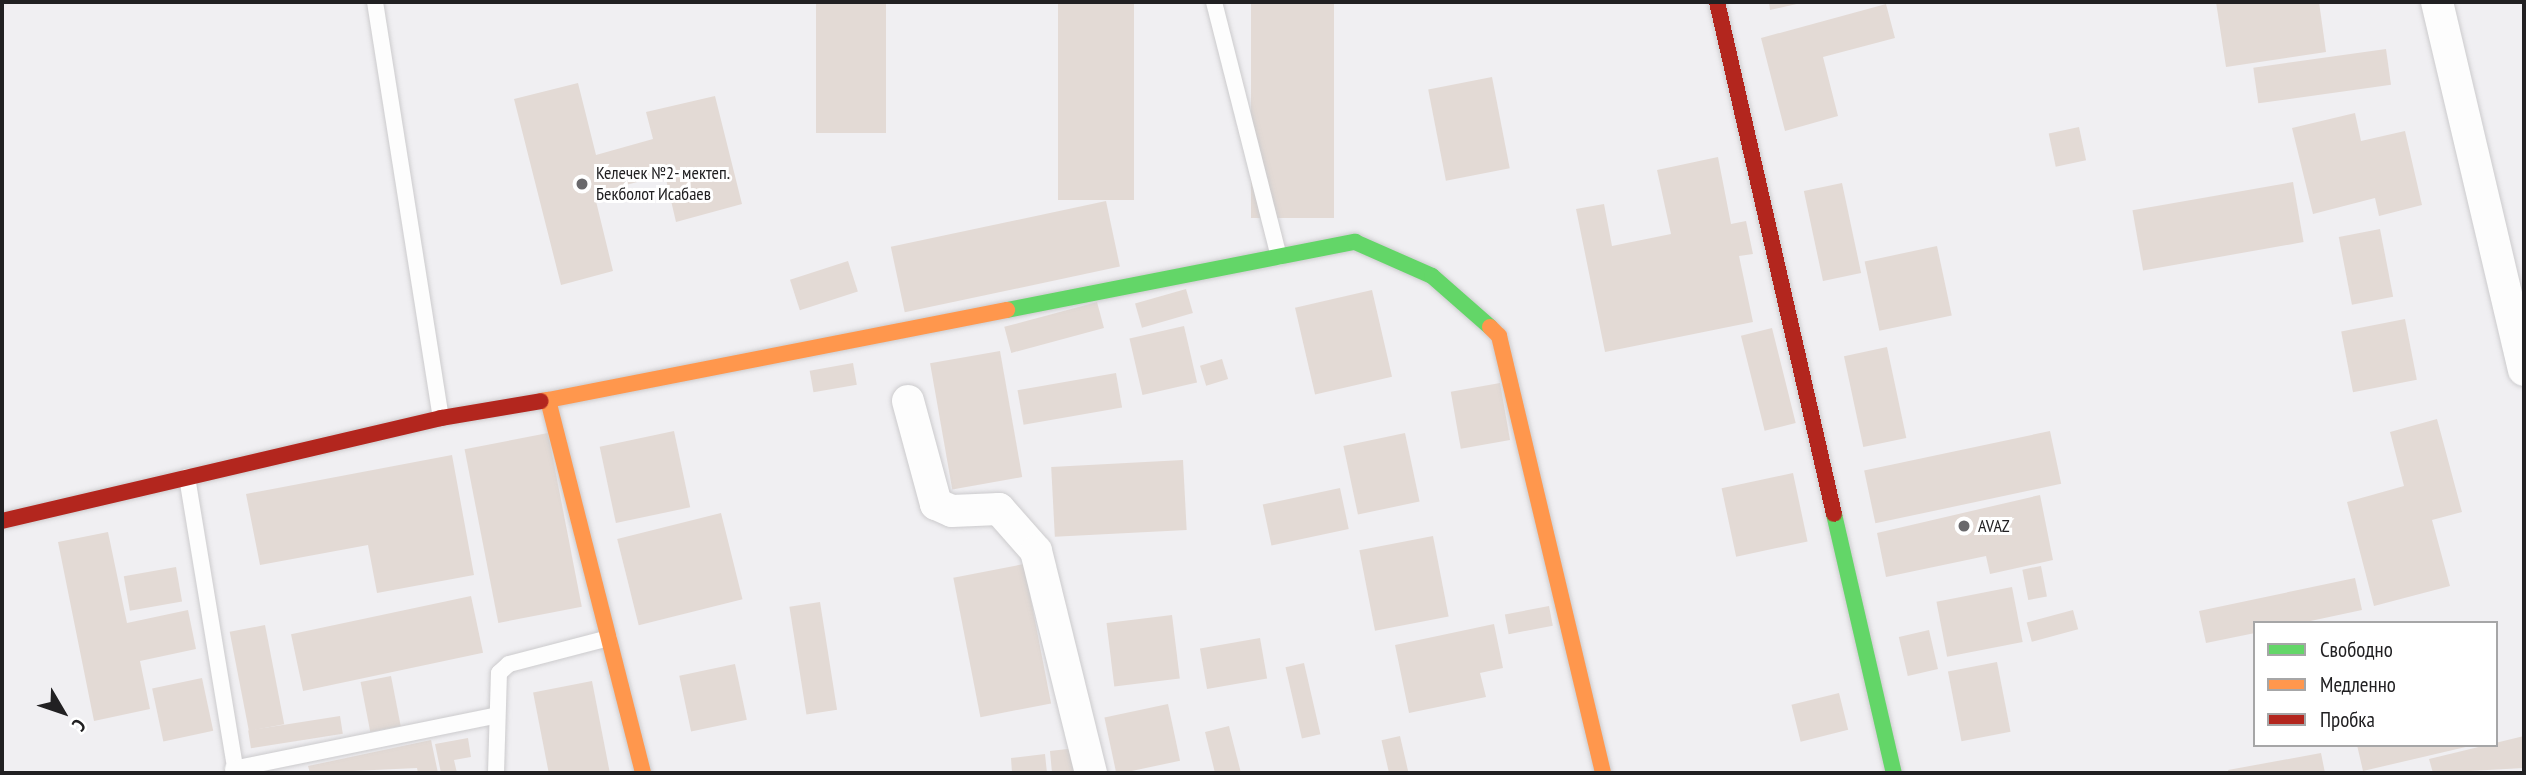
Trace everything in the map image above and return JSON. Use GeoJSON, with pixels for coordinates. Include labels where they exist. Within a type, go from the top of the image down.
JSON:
{"type":"FeatureCollection","features":[{"type":"Feature","properties":{"kind":"street"},"geometry":{"type":"LineString","coordinates":[[1717,2],[1894,773]]}},
{"type":"Feature","properties":{"kind":"street"},"geometry":{"type":"LineString","coordinates":[[2437,2],[2523,359]]}},
{"type":"Feature","properties":{"kind":"street"},"geometry":{"type":"LineString","coordinates":[[2,521],[441,418],[548,400],[1355,242],[1432,276],[1499,336],[1603,773]]}},
{"type":"Feature","properties":{"kind":"street"},"geometry":{"type":"LineString","coordinates":[[548,400],[643,773]]}},
{"type":"Feature","properties":{"kind":"street"},"geometry":{"type":"LineString","coordinates":[[908,401],[936,504],[953,511],[999,509],[1036,551],[1091,773]]}},
{"type":"Feature","properties":{"kind":"lane"},"geometry":{"type":"LineString","coordinates":[[1213,2],[1279,257]]}},
{"type":"Feature","properties":{"kind":"lane"},"geometry":{"type":"LineString","coordinates":[[378,5],[441,418]]}},
{"type":"Feature","properties":{"kind":"lane"},"geometry":{"type":"LineString","coordinates":[[187,477],[235,771],[494,716]]}},
{"type":"Feature","properties":{"kind":"lane"},"geometry":{"type":"LineString","coordinates":[[496,773],[494,688],[509,664],[609,638]]}},
{"type":"Feature","properties":{"kind":"building"},"geometry":{"type":"Polygon","coordinates":[[[816,2],[886,2],[886,133],[816,133],[816,2]]]}},
{"type":"Feature","properties":{"kind":"building"},"geometry":{"type":"Polygon","coordinates":[[[1058,2],[1134,2],[1134,200],[1058,200],[1058,2]]]}},
{"type":"Feature","properties":{"kind":"building"},"geometry":{"type":"Polygon","coordinates":[[[1251,2],[1334,2],[1334,218],[1251,218],[1251,2]]]}},
{"type":"Feature","properties":{"kind":"building"},"geometry":{"type":"Polygon","coordinates":[[[1769,2],[1800,2],[1801,3],[1770,10],[1769,2]]]}},
{"type":"Feature","properties":{"kind":"building"},"geometry":{"type":"Polygon","coordinates":[[[2216,2],[2319,2],[2326,52],[2226,67],[2216,2]]]}},
{"type":"Feature","properties":{"kind":"building"},"geometry":{"type":"Polygon","coordinates":[[[1886,4],[1895,38],[1823,57],[1838,116],[1785,131],[1761,38],[1886,4]]]}},
{"type":"Feature","properties":{"kind":"building"},"geometry":{"type":"Polygon","coordinates":[[[2386,49],[2391,85],[2258,103],[2253,68],[2386,49]]]}},
{"type":"Feature","properties":{"kind":"building"},"geometry":{"type":"Polygon","coordinates":[[[1492,77],[1510,168],[1446,181],[1428,89],[1492,77]]]}},
{"type":"Feature","properties":{"kind":"building","name":"Келечек №2- мектеп. Бекболот Исабаев"},"geometry":{"type":"Polygon","coordinates":[[[578,83],[596,155],[653,139],[646,112],[715,96],[742,204],[676,222],[665,175],[594,193],[613,271],[561,285],[514,99],[578,83]]]}},
{"type":"Feature","properties":{"kind":"building"},"geometry":{"type":"Polygon","coordinates":[[[2355,113],[2361,141],[2405,131],[2422,205],[2379,216],[2375,198],[2313,214],[2292,128],[2355,113]]]}},
{"type":"Feature","properties":{"kind":"building"},"geometry":{"type":"Polygon","coordinates":[[[2079,127],[2086,160],[2056,167],[2049,133],[2079,127]]]}},
{"type":"Feature","properties":{"kind":"building"},"geometry":{"type":"Polygon","coordinates":[[[1718,157],[1731,224],[1746,221],[1753,254],[1739,256],[1753,322],[1605,352],[1576,209],[1604,204],[1612,246],[1671,234],[1657,170],[1718,157]]]}},
{"type":"Feature","properties":{"kind":"building"},"geometry":{"type":"Polygon","coordinates":[[[2293,182],[2304,242],[2143,270],[2132,210],[2293,182]]]}},
{"type":"Feature","properties":{"kind":"building"},"geometry":{"type":"Polygon","coordinates":[[[1842,183],[1861,273],[1823,281],[1804,191],[1842,183]]]}},
{"type":"Feature","properties":{"kind":"building"},"geometry":{"type":"Polygon","coordinates":[[[1106,201],[1120,267],[905,312],[891,247],[1106,201]]]}},
{"type":"Feature","properties":{"kind":"building"},"geometry":{"type":"Polygon","coordinates":[[[2380,229],[2393,297],[2352,305],[2339,237],[2380,229]]]}},
{"type":"Feature","properties":{"kind":"building"},"geometry":{"type":"Polygon","coordinates":[[[1937,246],[1952,315],[1879,331],[1865,261],[1937,246]]]}},
{"type":"Feature","properties":{"kind":"building"},"geometry":{"type":"Polygon","coordinates":[[[848,261],[858,291],[800,310],[790,280],[848,261]]]}},
{"type":"Feature","properties":{"kind":"building"},"geometry":{"type":"Polygon","coordinates":[[[1186,289],[1193,313],[1142,328],[1135,304],[1186,289]]]}},
{"type":"Feature","properties":{"kind":"building"},"geometry":{"type":"Polygon","coordinates":[[[1372,290],[1392,377],[1315,394],[1295,308],[1372,290]]]}},
{"type":"Feature","properties":{"kind":"building"},"geometry":{"type":"Polygon","coordinates":[[[1097,302],[1104,328],[1011,353],[1004,327],[1097,302]]]}},
{"type":"Feature","properties":{"kind":"building"},"geometry":{"type":"Polygon","coordinates":[[[2405,319],[2417,380],[2353,392],[2341,331],[2405,319]]]}},
{"type":"Feature","properties":{"kind":"building"},"geometry":{"type":"Polygon","coordinates":[[[1184,326],[1197,383],[1142,395],[1129,339],[1184,326]]]}},
{"type":"Feature","properties":{"kind":"building"},"geometry":{"type":"Polygon","coordinates":[[[1772,328],[1796,423],[1765,431],[1741,336],[1772,328]]]}},
{"type":"Feature","properties":{"kind":"building"},"geometry":{"type":"Polygon","coordinates":[[[1887,347],[1906,438],[1863,447],[1844,356],[1887,347]]]}},
{"type":"Feature","properties":{"kind":"building"},"geometry":{"type":"Polygon","coordinates":[[[1000,351],[1022,477],[952,489],[930,363],[1000,351]]]}},
{"type":"Feature","properties":{"kind":"building"},"geometry":{"type":"Polygon","coordinates":[[[1222,359],[1228,379],[1206,386],[1200,366],[1222,359]]]}},
{"type":"Feature","properties":{"kind":"building"},"geometry":{"type":"Polygon","coordinates":[[[853,363],[857,385],[813,392],[810,371],[853,363]]]}},
{"type":"Feature","properties":{"kind":"building"},"geometry":{"type":"Polygon","coordinates":[[[1116,373],[1122,407],[1024,425],[1018,390],[1116,373]]]}},
{"type":"Feature","properties":{"kind":"building"},"geometry":{"type":"Polygon","coordinates":[[[1500,383],[1510,440],[1461,449],[1451,392],[1500,383]]]}},
{"type":"Feature","properties":{"kind":"building"},"geometry":{"type":"Polygon","coordinates":[[[2437,419],[2462,512],[2432,520],[2450,586],[2374,606],[2347,502],[2404,486],[2390,432],[2437,419]]]}},
{"type":"Feature","properties":{"kind":"building"},"geometry":{"type":"Polygon","coordinates":[[[674,431],[690,507],[616,523],[600,447],[674,431]]]}},
{"type":"Feature","properties":{"kind":"building"},"geometry":{"type":"Polygon","coordinates":[[[2050,431],[2061,484],[1875,523],[1864,471],[2050,431]]]}},
{"type":"Feature","properties":{"kind":"building"},"geometry":{"type":"Polygon","coordinates":[[[548,433],[582,607],[498,623],[465,449],[548,433]]]}},
{"type":"Feature","properties":{"kind":"building"},"geometry":{"type":"Polygon","coordinates":[[[1405,433],[1420,501],[1358,515],[1343,446],[1405,433]]]}},
{"type":"Feature","properties":{"kind":"building"},"geometry":{"type":"Polygon","coordinates":[[[452,455],[474,575],[377,593],[368,545],[260,565],[246,494],[452,455]]]}},
{"type":"Feature","properties":{"kind":"building"},"geometry":{"type":"Polygon","coordinates":[[[1183,460],[1187,530],[1055,537],[1051,467],[1183,460]]]}},
{"type":"Feature","properties":{"kind":"building"},"geometry":{"type":"Polygon","coordinates":[[[1793,473],[1808,541],[1736,557],[1722,488],[1793,473]]]}},
{"type":"Feature","properties":{"kind":"building"},"geometry":{"type":"Polygon","coordinates":[[[1340,488],[1349,529],[1271,546],[1263,504],[1340,488]]]}},
{"type":"Feature","properties":{"kind":"building"},"geometry":{"type":"Polygon","coordinates":[[[2040,495],[2053,560],[1990,574],[1986,556],[1886,577],[1877,533],[2040,495]]]}},
{"type":"Feature","properties":{"kind":"building"},"geometry":{"type":"Polygon","coordinates":[[[721,513],[743,599],[639,625],[617,539],[721,513]]]}},
{"type":"Feature","properties":{"kind":"building"},"geometry":{"type":"Polygon","coordinates":[[[108,532],[127,623],[188,610],[196,649],[140,661],[150,709],[94,721],[58,542],[108,532]]]}},
{"type":"Feature","properties":{"kind":"building"},"geometry":{"type":"Polygon","coordinates":[[[1433,536],[1449,616],[1375,631],[1359,550],[1433,536]]]}},
{"type":"Feature","properties":{"kind":"building"},"geometry":{"type":"Polygon","coordinates":[[[1024,564],[1051,703],[980,717],[953,578],[1024,564]]]}},
{"type":"Feature","properties":{"kind":"building"},"geometry":{"type":"Polygon","coordinates":[[[2041,566],[2047,596],[2028,600],[2022,570],[2041,566]]]}},
{"type":"Feature","properties":{"kind":"building"},"geometry":{"type":"Polygon","coordinates":[[[176,567],[182,601],[130,611],[124,576],[176,567]]]}},
{"type":"Feature","properties":{"kind":"building"},"geometry":{"type":"Polygon","coordinates":[[[2355,578],[2362,610],[2310,621],[2253,621],[2253,633],[2206,643],[2199,611],[2355,578]]]}},
{"type":"Feature","properties":{"kind":"building"},"geometry":{"type":"Polygon","coordinates":[[[2012,587],[2023,642],[1947,657],[1936,602],[2012,587]]]}},
{"type":"Feature","properties":{"kind":"building"},"geometry":{"type":"Polygon","coordinates":[[[471,596],[483,653],[303,691],[291,634],[471,596]]]}},
{"type":"Feature","properties":{"kind":"building"},"geometry":{"type":"Polygon","coordinates":[[[820,602],[837,710],[806,715],[789,607],[820,602]]]}},
{"type":"Feature","properties":{"kind":"building"},"geometry":{"type":"Polygon","coordinates":[[[1549,606],[1553,626],[1509,634],[1505,615],[1549,606]]]}},
{"type":"Feature","properties":{"kind":"building"},"geometry":{"type":"Polygon","coordinates":[[[2073,610],[2078,629],[2032,642],[2027,622],[2073,610]]]}},
{"type":"Feature","properties":{"kind":"building"},"geometry":{"type":"Polygon","coordinates":[[[1172,615],[1180,679],[1114,687],[1106,623],[1172,615]]]}},
{"type":"Feature","properties":{"kind":"building"},"geometry":{"type":"Polygon","coordinates":[[[1494,624],[1503,668],[1480,673],[1486,697],[1409,713],[1395,645],[1494,624]]]}},
{"type":"Feature","properties":{"kind":"building"},"geometry":{"type":"Polygon","coordinates":[[[265,625],[284,724],[249,731],[230,632],[265,625]]]}},
{"type":"Feature","properties":{"kind":"building"},"geometry":{"type":"Polygon","coordinates":[[[1929,630],[1938,669],[1908,676],[1899,637],[1929,630]]]}},
{"type":"Feature","properties":{"kind":"building"},"geometry":{"type":"Polygon","coordinates":[[[1260,638],[1267,678],[1207,689],[1200,649],[1260,638]]]}},
{"type":"Feature","properties":{"kind":"building"},"geometry":{"type":"Polygon","coordinates":[[[1997,662],[2011,732],[1961,741],[1948,672],[1997,662]]]}},
{"type":"Feature","properties":{"kind":"building"},"geometry":{"type":"Polygon","coordinates":[[[1304,663],[1320,734],[1302,738],[1285,667],[1304,663]]]}},
{"type":"Feature","properties":{"kind":"building"},"geometry":{"type":"Polygon","coordinates":[[[735,664],[747,720],[691,732],[679,676],[735,664]]]}},
{"type":"Feature","properties":{"kind":"building"},"geometry":{"type":"Polygon","coordinates":[[[391,676],[401,726],[370,732],[361,682],[391,676]]]}},
{"type":"Feature","properties":{"kind":"building"},"geometry":{"type":"Polygon","coordinates":[[[202,678],[213,731],[163,741],[152,689],[202,678]]]}},
{"type":"Feature","properties":{"kind":"building"},"geometry":{"type":"Polygon","coordinates":[[[592,681],[610,773],[549,773],[533,692],[592,681]]]}},
{"type":"Feature","properties":{"kind":"building"},"geometry":{"type":"Polygon","coordinates":[[[1839,693],[1848,730],[1801,742],[1791,705],[1839,693]]]}},
{"type":"Feature","properties":{"kind":"building"},"geometry":{"type":"Polygon","coordinates":[[[1168,704],[1180,761],[1116,773],[1104,718],[1168,704]]]}},
{"type":"Feature","properties":{"kind":"building"},"geometry":{"type":"Polygon","coordinates":[[[340,716],[343,734],[251,748],[248,731],[340,716]]]}},
{"type":"Feature","properties":{"kind":"building"},"geometry":{"type":"Polygon","coordinates":[[[1229,726],[1241,773],[1215,773],[1205,732],[1229,726]]]}},
{"type":"Feature","properties":{"kind":"building"},"geometry":{"type":"Polygon","coordinates":[[[1400,736],[1408,772],[1389,773],[1381,740],[1400,736]]]}},
{"type":"Feature","properties":{"kind":"building"},"geometry":{"type":"Polygon","coordinates":[[[2524,736],[2524,768],[2433,773],[2429,759],[2479,747],[2498,747],[2498,742],[2524,736]]]}},
{"type":"Feature","properties":{"kind":"building"},"geometry":{"type":"Polygon","coordinates":[[[468,738],[471,757],[454,760],[457,773],[441,773],[435,744],[468,738]]]}},
{"type":"Feature","properties":{"kind":"building"},"geometry":{"type":"Polygon","coordinates":[[[431,740],[438,773],[418,773],[417,768],[310,773],[308,766],[431,740]]]}},
{"type":"Feature","properties":{"kind":"building"},"geometry":{"type":"Polygon","coordinates":[[[2357,747],[2466,747],[2363,771],[2357,747]]]}},
{"type":"Feature","properties":{"kind":"building"},"geometry":{"type":"Polygon","coordinates":[[[1076,748],[1079,773],[1052,773],[1050,751],[1076,748]]]}},
{"type":"Feature","properties":{"kind":"building"},"geometry":{"type":"Polygon","coordinates":[[[2321,753],[2325,773],[2229,773],[2228,770],[2321,753]]]}},
{"type":"Feature","properties":{"kind":"building"},"geometry":{"type":"Polygon","coordinates":[[[1045,754],[1047,773],[1012,773],[1011,758],[1045,754]]]}},
{"type":"Feature","properties":{"kind":"traffic: fast"},"geometry":{"type":"LineString","coordinates":[[1007,310],[1355,242],[1432,276],[1490,327]]}},
{"type":"Feature","properties":{"kind":"traffic: fast"},"geometry":{"type":"LineString","coordinates":[[1834,514],[1894,773]]}},
{"type":"Feature","properties":{"kind":"traffic: slow"},"geometry":{"type":"LineString","coordinates":[[548,400],[1007,310]]}},
{"type":"Feature","properties":{"kind":"traffic: slow"},"geometry":{"type":"LineString","coordinates":[[1490,327],[1499,336],[1603,773]]}},
{"type":"Feature","properties":{"kind":"traffic: slow"},"geometry":{"type":"LineString","coordinates":[[541,401],[548,400],[643,773]]}},
{"type":"Feature","properties":{"kind":"traffic: jam"},"geometry":{"type":"LineString","coordinates":[[1717,2],[1834,514]]}},
{"type":"Feature","properties":{"kind":"traffic: jam"},"geometry":{"type":"LineString","coordinates":[[2,521],[441,418],[541,401]]}},
{"type":"Feature","properties":{"kind":"place","name":"Келечек №2- мектеп. Бекболот Исабаев"},"geometry":{"type":"Point","coordinates":[582,184]}},
{"type":"Feature","properties":{"kind":"place","name":"AVAZ"},"geometry":{"type":"Point","coordinates":[1964,526]}}]}
